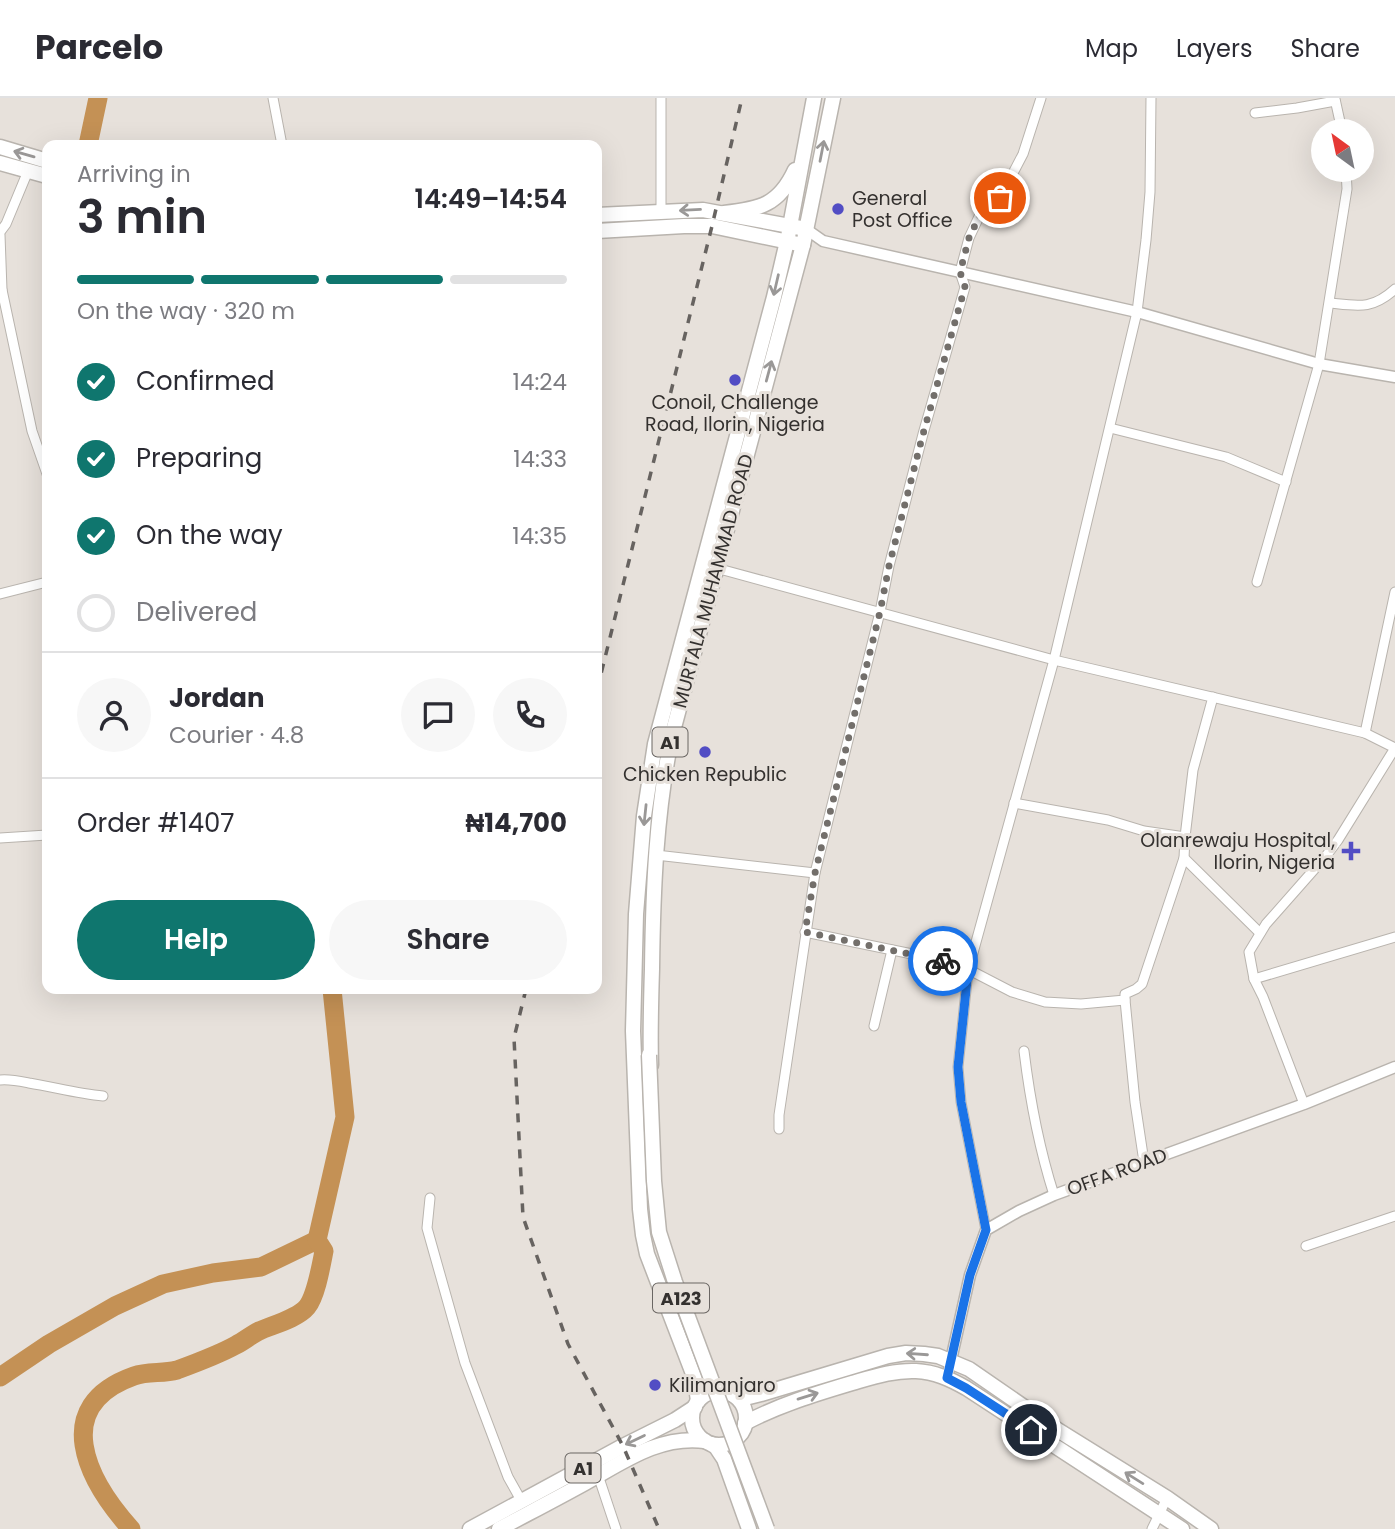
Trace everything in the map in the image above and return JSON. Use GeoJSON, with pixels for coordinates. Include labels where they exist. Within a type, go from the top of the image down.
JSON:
{"type":"FeatureCollection","features":[{"type":"Feature","properties":{"kind":"main road","name":"MURTALA MUHAMMAD ROAD"},"geometry":{"type":"LineString","coordinates":[[696,1404],[695,1379],[647,1254],[640,1209],[633,1031],[636,914],[644,816],[655,744],[774,297],[814,98]]}},
{"type":"Feature","properties":{"kind":"main road","name":"MURTALA MUHAMMAD ROAD"},"geometry":{"type":"LineString","coordinates":[[727,1393],[712,1384],[706,1372],[658,1238],[650,1045],[652,914],[656,855],[663,778],[671,735],[803,245],[833,98]]}},
{"type":"Feature","properties":{"kind":"main road"},"geometry":{"type":"LineString","coordinates":[[724,213],[755,209],[773,200],[789,183],[805,146]]}},
{"type":"Feature","properties":{"kind":"main road"},"geometry":{"type":"LineString","coordinates":[[0,147],[42,160]]}},
{"type":"Feature","properties":{"kind":"main road"},"geometry":{"type":"LineString","coordinates":[[0,163],[42,175]]}},
{"type":"Feature","properties":{"kind":"main road"},"geometry":{"type":"LineString","coordinates":[[602,215],[703,210],[806,229]]}},
{"type":"Feature","properties":{"kind":"main road"},"geometry":{"type":"LineString","coordinates":[[602,231],[712,226],[803,245]]}},
{"type":"Feature","properties":{"kind":"main road","name":"MURTALA MUHAMMAD ROAD"},"geometry":{"type":"LineString","coordinates":[[636,914],[659,1232],[767,1529]]}},
{"type":"Feature","properties":{"kind":"main road","name":"A123"},"geometry":{"type":"LineString","coordinates":[[646,1055],[652,914]]}},
{"type":"Feature","properties":{"kind":"main road","name":"MURTALA MUHAMMAD ROAD"},"geometry":{"type":"LineString","coordinates":[[646,1055],[650,1211],[659,1257],[760,1529]]}},
{"type":"Feature","properties":{"kind":"main road"},"geometry":{"type":"LineString","coordinates":[[727,1393],[749,1397],[888,1356],[906,1353],[931,1355],[969,1369],[1211,1529]]}},
{"type":"Feature","properties":{"kind":"main road"},"geometry":{"type":"LineString","coordinates":[[775,1529],[745,1457],[742,1446],[744,1426],[767,1411],[799,1399],[900,1371],[933,1373],[966,1388],[1182,1529]]}},
{"type":"Feature","properties":{"kind":"main road","name":"A1"},"geometry":{"type":"LineString","coordinates":[[470,1529],[675,1420],[708,1394],[727,1393],[742,1404],[746,1417],[744,1426],[730,1443],[717,1445],[682,1439],[671,1441],[598,1475],[499,1529]]}},
{"type":"Feature","properties":{"kind":"main road","name":"A1"},"geometry":{"type":"LineString","coordinates":[[696,1404],[693,1426],[700,1437],[708,1442]]}},
{"type":"Feature","properties":{"kind":"main road"},"geometry":{"type":"LineString","coordinates":[[708,1442],[716,1447],[724,1458],[749,1529]]}},
{"type":"Feature","properties":{"kind":"street"},"geometry":{"type":"LineString","coordinates":[[273,98],[281,140]]}},
{"type":"Feature","properties":{"kind":"street"},"geometry":{"type":"LineString","coordinates":[[660,212],[662,98]]}},
{"type":"Feature","properties":{"kind":"street"},"geometry":{"type":"LineString","coordinates":[[779,1129],[815,873],[889,566],[965,287],[960,272],[969,238],[984,206],[1000,198],[1023,154],[1041,98]]}},
{"type":"Feature","properties":{"kind":"street"},"geometry":{"type":"LineString","coordinates":[[947,1378],[970,1275],[986,1230],[961,1102],[958,1067],[968,971],[1054,660],[1137,312],[1150,192],[1151,98]]}},
{"type":"Feature","properties":{"kind":"street"},"geometry":{"type":"LineString","coordinates":[[1255,113],[1335,100],[1339,119]]}},
{"type":"Feature","properties":{"kind":"street"},"geometry":{"type":"LineString","coordinates":[[28,171],[0,233],[1,291],[32,431],[42,460]]}},
{"type":"Feature","properties":{"kind":"street"},"geometry":{"type":"LineString","coordinates":[[1256,582],[1319,364],[1347,182]]}},
{"type":"Feature","properties":{"kind":"street"},"geometry":{"type":"LineString","coordinates":[[806,229],[823,241],[1137,312],[1319,364],[1395,377]]}},
{"type":"Feature","properties":{"kind":"street"},"geometry":{"type":"LineString","coordinates":[[803,245],[823,241]]}},
{"type":"Feature","properties":{"kind":"street"},"geometry":{"type":"LineString","coordinates":[[1329,303],[1359,307],[1385,298],[1395,289]]}},
{"type":"Feature","properties":{"kind":"street"},"geometry":{"type":"LineString","coordinates":[[1110,428],[1226,457],[1286,482]]}},
{"type":"Feature","properties":{"kind":"street"},"geometry":{"type":"LineString","coordinates":[[716,568],[1054,660],[1365,733],[1395,748],[1338,840],[1260,933],[1249,952],[1254,979],[1304,1104]]}},
{"type":"Feature","properties":{"kind":"street"},"geometry":{"type":"LineString","coordinates":[[0,594],[42,583]]}},
{"type":"Feature","properties":{"kind":"street"},"geometry":{"type":"LineString","coordinates":[[1365,733],[1395,592]]}},
{"type":"Feature","properties":{"kind":"street"},"geometry":{"type":"LineString","coordinates":[[1144,1162],[1125,994],[1142,984],[1184,858],[1195,758],[1213,697]]}},
{"type":"Feature","properties":{"kind":"street"},"geometry":{"type":"LineString","coordinates":[[1014,803],[1108,820],[1144,831],[1185,837]]}},
{"type":"Feature","properties":{"kind":"street"},"geometry":{"type":"LineString","coordinates":[[0,838],[42,835]]}},
{"type":"Feature","properties":{"kind":"street"},"geometry":{"type":"LineString","coordinates":[[656,855],[815,873]]}},
{"type":"Feature","properties":{"kind":"street"},"geometry":{"type":"LineString","coordinates":[[1184,858],[1260,933]]}},
{"type":"Feature","properties":{"kind":"street"},"geometry":{"type":"LineString","coordinates":[[805,932],[956,964],[1012,992],[1045,1002],[1081,1004],[1125,1000]]}},
{"type":"Feature","properties":{"kind":"street"},"geometry":{"type":"LineString","coordinates":[[1254,979],[1395,937]]}},
{"type":"Feature","properties":{"kind":"street"},"geometry":{"type":"LineString","coordinates":[[874,1027],[892,950]]}},
{"type":"Feature","properties":{"kind":"street"},"geometry":{"type":"LineString","coordinates":[[1024,1051],[1034,1118],[1054,1195]]}},
{"type":"Feature","properties":{"kind":"street","name":"OFFA ROAD"},"geometry":{"type":"LineString","coordinates":[[986,1230],[1054,1195],[1304,1104],[1395,1067]]}},
{"type":"Feature","properties":{"kind":"street"},"geometry":{"type":"LineString","coordinates":[[0,1080],[103,1096]]}},
{"type":"Feature","properties":{"kind":"street"},"geometry":{"type":"LineString","coordinates":[[430,1198],[427,1228],[465,1363],[508,1477],[522,1502]]}},
{"type":"Feature","properties":{"kind":"street"},"geometry":{"type":"LineString","coordinates":[[1306,1246],[1395,1216]]}},
{"type":"Feature","properties":{"kind":"street"},"geometry":{"type":"LineString","coordinates":[[598,1475],[616,1529]]}},
{"type":"Feature","properties":{"kind":"street"},"geometry":{"type":"LineString","coordinates":[[1152,1529],[1167,1498]]}},
{"type":"Feature","properties":{"kind":"waterway"},"geometry":{"type":"LineString","coordinates":[[89,140],[98,98]]}},
{"type":"Feature","properties":{"kind":"waterway"},"geometry":{"type":"LineString","coordinates":[[131,1529],[101,1489],[90,1467],[84,1445],[84,1425],[91,1406],[108,1389],[134,1376],[177,1370],[222,1352],[259,1331],[291,1318],[303,1311],[313,1296],[324,1251],[317,1240],[345,1117],[333,994]]}},
{"type":"Feature","properties":{"kind":"waterway"},"geometry":{"type":"LineString","coordinates":[[0,1377],[49,1344],[115,1306],[163,1284],[213,1273],[261,1267],[317,1240]]}},
{"type":"Feature","properties":{"kind":"railway"},"geometry":{"type":"LineString","coordinates":[[602,670],[742,98]]}},
{"type":"Feature","properties":{"kind":"railway"},"geometry":{"type":"LineString","coordinates":[[525,994],[514,1038],[523,1217],[568,1344],[623,1446],[659,1529]]}},
{"type":"Feature","properties":{"kind":"way so far"},"geometry":{"type":"LineString","coordinates":[[943,961],[805,932],[815,873],[889,566],[965,287],[960,272],[963,256],[984,206],[1000,198]]}},
{"type":"Feature","properties":{"kind":"place","name":"General Post Office"},"geometry":{"type":"Point","coordinates":[838,209]}},
{"type":"Feature","properties":{"kind":"place","name":"Conoil, Challenge Road, Ilorin, Nigeria"},"geometry":{"type":"Point","coordinates":[735,380]}},
{"type":"Feature","properties":{"kind":"place","name":"Chicken Republic"},"geometry":{"type":"Point","coordinates":[705,752]}},
{"type":"Feature","properties":{"kind":"place","name":"Olanrewaju Hospital, Ilorin, Nigeria"},"geometry":{"type":"Point","coordinates":[1351,851]}},
{"type":"Feature","properties":{"kind":"place","name":"Kilimanjaro"},"geometry":{"type":"Point","coordinates":[655,1385]}},
{"type":"Feature","properties":{"kind":"route"},"geometry":{"type":"LineString","coordinates":[[943,961],[968,971],[958,1067],[961,1102],[986,1230],[970,1275],[947,1378],[1031,1430]]}}]}
